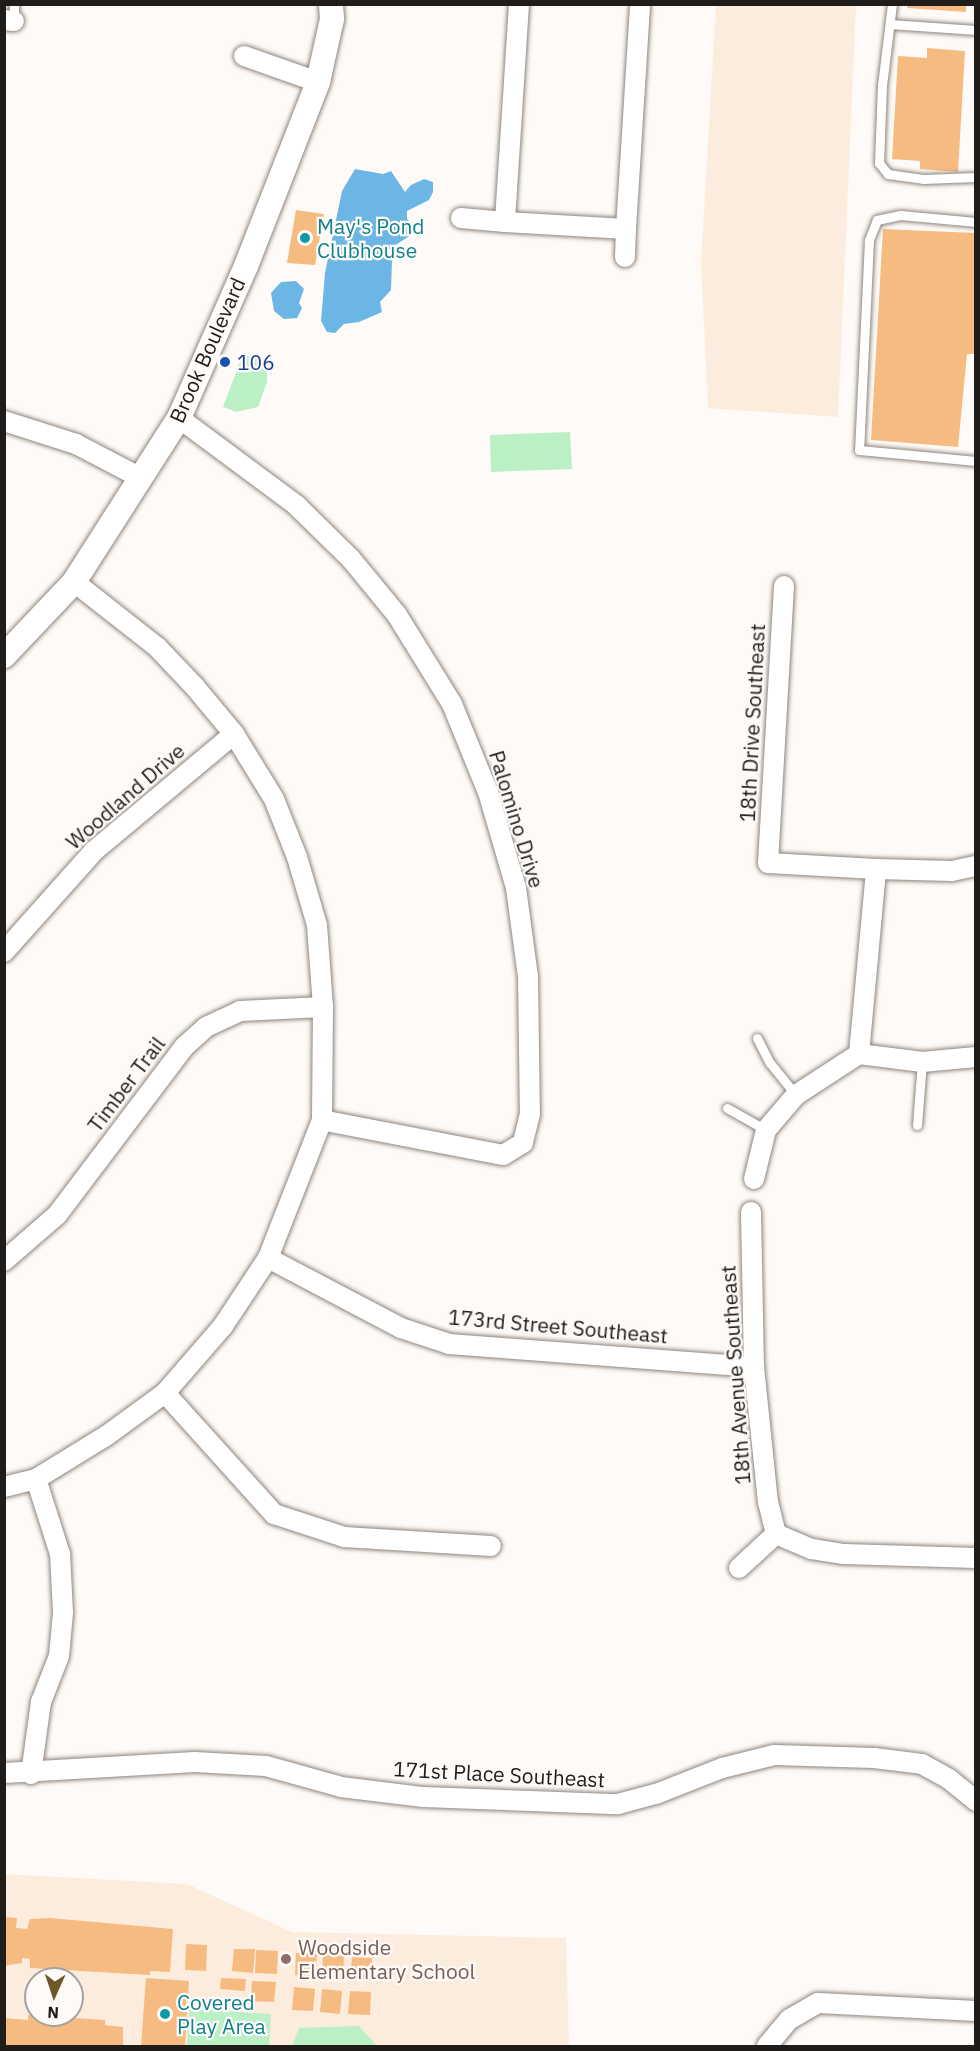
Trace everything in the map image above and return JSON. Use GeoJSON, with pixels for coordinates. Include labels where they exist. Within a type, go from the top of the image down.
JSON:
{"type":"FeatureCollection","features":[{"type":"Feature","properties":{"kind":"street","name":"Brook Boulevard"},"geometry":{"type":"LineString","coordinates":[[4,656],[74,582],[179,418],[246,266],[318,82],[332,19],[331,4]]}},
{"type":"Feature","properties":{"kind":"street"},"geometry":{"type":"LineString","coordinates":[[505,222],[519,4]]}},
{"type":"Feature","properties":{"kind":"street"},"geometry":{"type":"LineString","coordinates":[[625,257],[640,4]]}},
{"type":"Feature","properties":{"kind":"street"},"geometry":{"type":"LineString","coordinates":[[244,56],[318,82]]}},
{"type":"Feature","properties":{"kind":"street"},"geometry":{"type":"LineString","coordinates":[[461,218],[626,229]]}},
{"type":"Feature","properties":{"kind":"street","name":"Palomino Drive"},"geometry":{"type":"LineString","coordinates":[[179,418],[296,505],[351,559],[397,615],[452,704],[489,792],[516,888],[528,976],[530,1114],[523,1143],[503,1155],[322,1120]]}},
{"type":"Feature","properties":{"kind":"street"},"geometry":{"type":"LineString","coordinates":[[4,421],[76,444],[141,478]]}},
{"type":"Feature","properties":{"kind":"street"},"geometry":{"type":"LineString","coordinates":[[4,1487],[36,1479],[106,1436],[165,1393],[223,1326],[268,1258],[322,1120],[323,1006],[317,925],[297,857],[274,799],[234,734],[157,647],[74,582]]}},
{"type":"Feature","properties":{"kind":"street","name":"18th Drive Southeast"},"geometry":{"type":"LineString","coordinates":[[784,586],[768,863],[876,870]]}},
{"type":"Feature","properties":{"kind":"street","name":"Woodland Drive"},"geometry":{"type":"LineString","coordinates":[[4,952],[94,851],[234,734]]}},
{"type":"Feature","properties":{"kind":"street"},"geometry":{"type":"LineString","coordinates":[[860,1054],[876,870],[952,871],[975,866]]}},
{"type":"Feature","properties":{"kind":"street","name":"Timber Trail"},"geometry":{"type":"LineString","coordinates":[[4,1261],[57,1215],[184,1047],[206,1027],[240,1011],[323,1006]]}},
{"type":"Feature","properties":{"kind":"street"},"geometry":{"type":"LineString","coordinates":[[754,1179],[766,1130],[796,1095],[860,1054],[922,1062],[975,1057]]}},
{"type":"Feature","properties":{"kind":"street","name":"18th Avenue Southeast"},"geometry":{"type":"LineString","coordinates":[[751,1212],[754,1367],[768,1502],[776,1534]]}},
{"type":"Feature","properties":{"kind":"street","name":"173rd Street Southeast"},"geometry":{"type":"LineString","coordinates":[[268,1258],[401,1328],[449,1344],[754,1367]]}},
{"type":"Feature","properties":{"kind":"street"},"geometry":{"type":"LineString","coordinates":[[165,1393],[274,1514],[344,1538],[491,1546]]}},
{"type":"Feature","properties":{"kind":"street"},"geometry":{"type":"LineString","coordinates":[[31,1774],[41,1701],[58,1656],[63,1613],[60,1554],[36,1479]]}},
{"type":"Feature","properties":{"kind":"street"},"geometry":{"type":"LineString","coordinates":[[739,1568],[776,1534],[812,1549],[844,1554],[975,1558]]}},
{"type":"Feature","properties":{"kind":"street","name":"171st Place Southeast"},"geometry":{"type":"LineString","coordinates":[[4,1773],[31,1774],[195,1762],[266,1766],[340,1787],[423,1797],[618,1804],[656,1794],[722,1768],[774,1755],[874,1758],[922,1764],[949,1779],[975,1801]]}},
{"type":"Feature","properties":{"kind":"street"},"geometry":{"type":"LineString","coordinates":[[767,2046],[790,2019],[818,2003],[975,2011]]}},
{"type":"Feature","properties":{"kind":"lane"},"geometry":{"type":"LineString","coordinates":[[892,4],[882,85],[879,163],[888,174],[923,180],[975,177]]}},
{"type":"Feature","properties":{"kind":"lane"},"geometry":{"type":"LineString","coordinates":[[890,24],[975,30]]}},
{"type":"Feature","properties":{"kind":"lane"},"geometry":{"type":"LineString","coordinates":[[975,222],[900,215],[877,220],[869,240],[859,450],[975,461]]}},
{"type":"Feature","properties":{"kind":"lane"},"geometry":{"type":"LineString","coordinates":[[757,1038],[770,1063],[796,1095]]}},
{"type":"Feature","properties":{"kind":"lane"},"geometry":{"type":"LineString","coordinates":[[917,1125],[922,1062]]}},
{"type":"Feature","properties":{"kind":"lane"},"geometry":{"type":"LineString","coordinates":[[727,1108],[766,1130]]}},
{"type":"Feature","properties":{"kind":"shaded area"},"geometry":{"type":"Polygon","coordinates":[[[716,5],[856,5],[838,417],[708,408],[701,263],[716,5]]]}},
{"type":"Feature","properties":{"kind":"shaded area","name":"Woodside Elementary School"},"geometry":{"type":"Polygon","coordinates":[[[4,1874],[187,1884],[292,1932],[566,1938],[569,2046],[5,2046],[4,1874]]]}},
{"type":"Feature","properties":{"kind":"green space"},"geometry":{"type":"Polygon","coordinates":[[[243,354],[267,364],[267,382],[258,407],[236,412],[223,407],[243,354]]]}},
{"type":"Feature","properties":{"kind":"green space"},"geometry":{"type":"Polygon","coordinates":[[[570,432],[572,469],[491,472],[490,435],[570,432]]]}},
{"type":"Feature","properties":{"kind":"green space"},"geometry":{"type":"Polygon","coordinates":[[[189,2009],[271,2014],[269,2046],[187,2046],[189,2009]]]}},
{"type":"Feature","properties":{"kind":"green space"},"geometry":{"type":"Polygon","coordinates":[[[359,2026],[377,2046],[292,2046],[299,2028],[359,2026]]]}},
{"type":"Feature","properties":{"kind":"water"},"geometry":{"type":"Polygon","coordinates":[[[355,169],[383,174],[391,171],[405,192],[411,185],[424,179],[433,182],[433,192],[429,200],[407,211],[407,219],[412,224],[411,235],[388,250],[392,261],[391,290],[380,302],[382,312],[359,322],[344,324],[335,333],[327,332],[321,321],[325,273],[342,191],[355,169]]]}},
{"type":"Feature","properties":{"kind":"water"},"geometry":{"type":"Polygon","coordinates":[[[296,281],[304,289],[299,303],[302,308],[297,318],[284,319],[274,311],[271,293],[281,282],[296,281]]]}},
{"type":"Feature","properties":{"kind":"building"},"geometry":{"type":"Polygon","coordinates":[[[908,4],[966,4],[966,12],[907,8],[908,4]]]}},
{"type":"Feature","properties":{"kind":"building"},"geometry":{"type":"Polygon","coordinates":[[[927,48],[965,51],[958,172],[920,169],[920,161],[892,159],[898,56],[927,58],[927,48]]]}},
{"type":"Feature","properties":{"kind":"building","name":"May's Pond Clubhouse"},"geometry":{"type":"Polygon","coordinates":[[[296,210],[324,214],[315,265],[287,263],[296,210]]]}},
{"type":"Feature","properties":{"kind":"building"},"geometry":{"type":"Polygon","coordinates":[[[883,229],[975,233],[976,354],[967,354],[958,447],[871,440],[883,229]]]}},
{"type":"Feature","properties":{"kind":"building"},"geometry":{"type":"Polygon","coordinates":[[[4,1917],[17,1918],[16,1928],[27,1929],[30,1919],[50,1918],[173,1929],[170,1972],[150,1971],[150,1975],[84,1971],[84,1967],[30,1967],[30,1959],[22,1958],[22,1963],[4,1966],[4,1917]]]}},
{"type":"Feature","properties":{"kind":"building"},"geometry":{"type":"Polygon","coordinates":[[[186,1944],[207,1945],[206,1971],[185,1970],[186,1944]]]}},
{"type":"Feature","properties":{"kind":"building"},"geometry":{"type":"Polygon","coordinates":[[[234,1949],[255,1949],[253,1973],[232,1971],[234,1949]]]}},
{"type":"Feature","properties":{"kind":"building"},"geometry":{"type":"Polygon","coordinates":[[[256,1950],[278,1951],[277,1974],[255,1973],[256,1950]]]}},
{"type":"Feature","properties":{"kind":"building"},"geometry":{"type":"Polygon","coordinates":[[[296,1953],[317,1954],[315,1977],[295,1975],[296,1953]]]}},
{"type":"Feature","properties":{"kind":"building"},"geometry":{"type":"Polygon","coordinates":[[[323,1955],[344,1956],[343,1978],[322,1977],[323,1955]]]}},
{"type":"Feature","properties":{"kind":"building"},"geometry":{"type":"Polygon","coordinates":[[[352,1957],[372,1958],[371,1980],[350,1980],[352,1957]]]}},
{"type":"Feature","properties":{"kind":"building","name":"Covered Play Area"},"geometry":{"type":"Polygon","coordinates":[[[146,1978],[189,1981],[185,2046],[141,2046],[146,1978]]]}},
{"type":"Feature","properties":{"kind":"building"},"geometry":{"type":"Polygon","coordinates":[[[221,1978],[246,1979],[245,1991],[220,1989],[221,1978]]]}},
{"type":"Feature","properties":{"kind":"building"},"geometry":{"type":"Polygon","coordinates":[[[252,1981],[276,1982],[274,2002],[251,2001],[252,1981]]]}},
{"type":"Feature","properties":{"kind":"building"},"geometry":{"type":"Polygon","coordinates":[[[294,1987],[315,1989],[313,2011],[292,2010],[294,1987]]]}},
{"type":"Feature","properties":{"kind":"building"},"geometry":{"type":"Polygon","coordinates":[[[322,1989],[342,1991],[340,2014],[320,2012],[322,1989]]]}},
{"type":"Feature","properties":{"kind":"building"},"geometry":{"type":"Polygon","coordinates":[[[350,1991],[371,1992],[370,2015],[348,2014],[350,1991]]]}},
{"type":"Feature","properties":{"kind":"building"},"geometry":{"type":"Polygon","coordinates":[[[4,2018],[24,2020],[24,2027],[84,2027],[84,2019],[105,2020],[105,2025],[123,2027],[123,2046],[4,2046],[4,2018]]]}},
{"type":"Feature","properties":{"kind":"place","name":"May's Pond Clubhouse"},"geometry":{"type":"Point","coordinates":[305,238]}},
{"type":"Feature","properties":{"kind":"place","name":"106"},"geometry":{"type":"Point","coordinates":[225,362]}},
{"type":"Feature","properties":{"kind":"place","name":"Woodside Elementary School"},"geometry":{"type":"Point","coordinates":[286,1959]}},
{"type":"Feature","properties":{"kind":"place","name":"Covered Play Area"},"geometry":{"type":"Point","coordinates":[165,2014]}}]}
